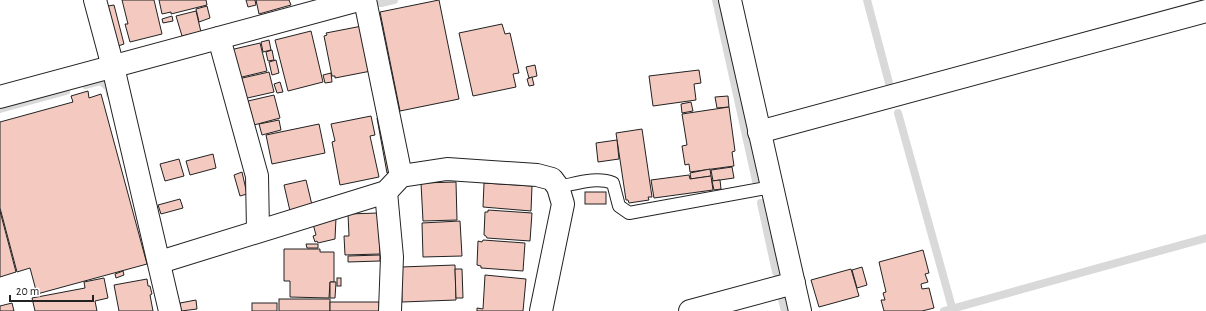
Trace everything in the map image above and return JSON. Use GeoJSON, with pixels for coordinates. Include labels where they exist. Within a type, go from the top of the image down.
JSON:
{"type":"FeatureCollection","features":[{"type":"Feature","properties":{"kind":"street"},"geometry":{"type":"LineString","coordinates":[[95,0],[113,67],[160,262],[170,311]]}},
{"type":"Feature","properties":{"kind":"street"},"geometry":{"type":"LineString","coordinates":[[0,97],[359,0]]}},
{"type":"Feature","properties":{"kind":"street"},"geometry":{"type":"LineString","coordinates":[[365,0],[401,176]]}},
{"type":"Feature","properties":{"kind":"street"},"geometry":{"type":"LineString","coordinates":[[730,0],[800,311]]}},
{"type":"Feature","properties":{"kind":"street"},"geometry":{"type":"LineString","coordinates":[[760,132],[1206,11]]}},
{"type":"Feature","properties":{"kind":"street"},"geometry":{"type":"LineString","coordinates":[[218,38],[257,176],[258,231]]}},
{"type":"Feature","properties":{"kind":"street"},"geometry":{"type":"LineString","coordinates":[[160,262],[386,192],[401,176],[448,169],[537,175],[552,179],[558,187],[563,204],[541,311]]}},
{"type":"Feature","properties":{"kind":"street"},"geometry":{"type":"LineString","coordinates":[[386,192],[392,257],[390,311]]}},
{"type":"Feature","properties":{"kind":"street"},"geometry":{"type":"LineString","coordinates":[[690,311],[794,283]]}},
{"type":"Feature","properties":{"kind":"lane"},"geometry":{"type":"LineString","coordinates":[[558,187],[587,181],[607,180],[613,183],[620,206],[629,213],[772,187]]}},
{"type":"Feature","properties":{"kind":"building"},"geometry":{"type":"Polygon","coordinates":[[[122,0],[154,0],[162,34],[130,42],[125,24],[128,24],[122,0]]]}},
{"type":"Feature","properties":{"kind":"building"},"geometry":{"type":"Polygon","coordinates":[[[159,0],[206,0],[207,5],[171,14],[171,12],[162,14],[159,0]]]}},
{"type":"Feature","properties":{"kind":"building"},"geometry":{"type":"Polygon","coordinates":[[[246,0],[255,0],[256,5],[248,7],[246,0]]]}},
{"type":"Feature","properties":{"kind":"building"},"geometry":{"type":"Polygon","coordinates":[[[256,0],[289,0],[291,5],[259,14],[256,0]]]}},
{"type":"Feature","properties":{"kind":"building"},"geometry":{"type":"Polygon","coordinates":[[[439,0],[459,99],[400,111],[380,12],[439,0]]]}},
{"type":"Feature","properties":{"kind":"building"},"geometry":{"type":"Polygon","coordinates":[[[114,5],[124,44],[118,46],[108,6],[114,5]]]}},
{"type":"Feature","properties":{"kind":"building"},"geometry":{"type":"Polygon","coordinates":[[[207,6],[210,18],[199,22],[196,9],[207,6]]]}},
{"type":"Feature","properties":{"kind":"building"},"geometry":{"type":"Polygon","coordinates":[[[196,11],[201,32],[182,36],[176,16],[196,11]]]}},
{"type":"Feature","properties":{"kind":"building"},"geometry":{"type":"Polygon","coordinates":[[[172,16],[173,21],[163,23],[162,19],[172,16]]]}},
{"type":"Feature","properties":{"kind":"building"},"geometry":{"type":"Polygon","coordinates":[[[502,24],[505,34],[510,33],[519,73],[513,74],[516,87],[473,96],[459,33],[502,24]]]}},
{"type":"Feature","properties":{"kind":"building"},"geometry":{"type":"Polygon","coordinates":[[[362,26],[371,71],[335,78],[335,76],[332,76],[324,36],[327,35],[326,33],[362,26]]]}},
{"type":"Feature","properties":{"kind":"building"},"geometry":{"type":"Polygon","coordinates":[[[311,31],[323,82],[288,91],[275,40],[311,31]]]}},
{"type":"Feature","properties":{"kind":"building"},"geometry":{"type":"Polygon","coordinates":[[[269,40],[271,50],[263,52],[261,42],[269,40]]]}},
{"type":"Feature","properties":{"kind":"building"},"geometry":{"type":"Polygon","coordinates":[[[260,43],[267,71],[238,78],[230,50],[260,43]]]}},
{"type":"Feature","properties":{"kind":"building"},"geometry":{"type":"Polygon","coordinates":[[[272,50],[274,60],[268,61],[266,52],[272,50]]]}},
{"type":"Feature","properties":{"kind":"building"},"geometry":{"type":"Polygon","coordinates":[[[276,60],[279,73],[272,75],[269,62],[276,60]]]}},
{"type":"Feature","properties":{"kind":"building"},"geometry":{"type":"Polygon","coordinates":[[[535,65],[537,76],[529,78],[526,67],[535,65]]]}},
{"type":"Feature","properties":{"kind":"building"},"geometry":{"type":"Polygon","coordinates":[[[699,70],[701,83],[694,84],[696,100],[653,106],[649,76],[699,70]]]}},
{"type":"Feature","properties":{"kind":"building"},"geometry":{"type":"Polygon","coordinates":[[[269,72],[274,92],[243,99],[238,79],[269,72]]]}},
{"type":"Feature","properties":{"kind":"building"},"geometry":{"type":"Polygon","coordinates":[[[331,73],[332,82],[325,83],[323,75],[331,73]]]}},
{"type":"Feature","properties":{"kind":"building"},"geometry":{"type":"Polygon","coordinates":[[[532,77],[534,85],[529,86],[527,79],[532,77]]]}},
{"type":"Feature","properties":{"kind":"building"},"geometry":{"type":"Polygon","coordinates":[[[280,82],[283,92],[277,93],[274,84],[280,82]]]}},
{"type":"Feature","properties":{"kind":"building"},"geometry":{"type":"Polygon","coordinates":[[[88,91],[89,98],[101,94],[147,264],[37,294],[30,268],[17,272],[0,208],[0,122],[73,102],[71,96],[88,91]]]}},
{"type":"Feature","properties":{"kind":"building"},"geometry":{"type":"Polygon","coordinates":[[[274,95],[280,118],[254,125],[248,101],[274,95]]]}},
{"type":"Feature","properties":{"kind":"building"},"geometry":{"type":"Polygon","coordinates":[[[728,96],[729,107],[717,108],[715,97],[728,96]]]}},
{"type":"Feature","properties":{"kind":"building"},"geometry":{"type":"Polygon","coordinates":[[[691,102],[693,111],[682,113],[681,104],[691,102]]]}},
{"type":"Feature","properties":{"kind":"building"},"geometry":{"type":"Polygon","coordinates":[[[729,107],[735,151],[732,152],[734,166],[690,172],[689,164],[685,165],[682,146],[687,145],[682,114],[729,107]]]}},
{"type":"Feature","properties":{"kind":"building"},"geometry":{"type":"Polygon","coordinates":[[[371,116],[375,135],[370,136],[379,177],[340,185],[332,142],[335,141],[331,124],[371,116]]]}},
{"type":"Feature","properties":{"kind":"building"},"geometry":{"type":"Polygon","coordinates":[[[381,117],[391,172],[387,173],[377,118],[381,117]]]}},
{"type":"Feature","properties":{"kind":"building"},"geometry":{"type":"Polygon","coordinates":[[[279,120],[281,130],[262,135],[259,124],[279,120]]]}},
{"type":"Feature","properties":{"kind":"building"},"geometry":{"type":"Polygon","coordinates":[[[319,124],[325,153],[272,164],[266,135],[319,124]]]}},
{"type":"Feature","properties":{"kind":"building"},"geometry":{"type":"Polygon","coordinates":[[[642,129],[652,197],[648,197],[649,200],[629,203],[628,200],[626,200],[616,133],[642,129]]]}},
{"type":"Feature","properties":{"kind":"building"},"geometry":{"type":"Polygon","coordinates":[[[617,140],[619,159],[598,162],[596,143],[617,140]]]}},
{"type":"Feature","properties":{"kind":"building"},"geometry":{"type":"Polygon","coordinates":[[[213,154],[216,168],[190,175],[186,161],[213,154]]]}},
{"type":"Feature","properties":{"kind":"building"},"geometry":{"type":"Polygon","coordinates":[[[179,159],[184,176],[165,181],[160,164],[179,159]]]}},
{"type":"Feature","properties":{"kind":"building"},"geometry":{"type":"Polygon","coordinates":[[[732,167],[734,178],[713,181],[711,170],[732,167]]]}},
{"type":"Feature","properties":{"kind":"building"},"geometry":{"type":"Polygon","coordinates":[[[710,169],[711,176],[691,179],[690,173],[710,169]]]}},
{"type":"Feature","properties":{"kind":"building"},"geometry":{"type":"Polygon","coordinates":[[[242,172],[247,194],[240,196],[234,175],[242,172]]]}},
{"type":"Feature","properties":{"kind":"building"},"geometry":{"type":"Polygon","coordinates":[[[689,175],[690,179],[711,176],[713,190],[654,198],[651,180],[689,175]]]}},
{"type":"Feature","properties":{"kind":"building"},"geometry":{"type":"Polygon","coordinates":[[[306,180],[312,205],[290,211],[284,185],[306,180]]]}},
{"type":"Feature","properties":{"kind":"building"},"geometry":{"type":"Polygon","coordinates":[[[720,180],[721,189],[714,190],[712,181],[720,180]]]}},
{"type":"Feature","properties":{"kind":"building"},"geometry":{"type":"Polygon","coordinates":[[[456,182],[457,220],[423,221],[421,183],[456,182]]]}},
{"type":"Feature","properties":{"kind":"building"},"geometry":{"type":"Polygon","coordinates":[[[484,183],[532,186],[531,211],[483,207],[484,183]]]}},
{"type":"Feature","properties":{"kind":"building"},"geometry":{"type":"Polygon","coordinates":[[[585,192],[606,192],[606,204],[585,204],[585,192]]]}},
{"type":"Feature","properties":{"kind":"building"},"geometry":{"type":"Polygon","coordinates":[[[180,199],[183,208],[161,214],[158,205],[180,199]]]}},
{"type":"Feature","properties":{"kind":"building"},"geometry":{"type":"Polygon","coordinates":[[[488,210],[532,213],[530,241],[487,238],[484,235],[485,212],[488,212],[488,210]]]}},
{"type":"Feature","properties":{"kind":"building"},"geometry":{"type":"Polygon","coordinates":[[[0,211],[16,272],[0,277],[0,211]]]}},
{"type":"Feature","properties":{"kind":"building"},"geometry":{"type":"Polygon","coordinates":[[[378,213],[380,254],[345,255],[344,236],[349,236],[348,214],[378,213]]]}},
{"type":"Feature","properties":{"kind":"building"},"geometry":{"type":"Polygon","coordinates":[[[336,218],[335,239],[318,243],[317,241],[315,242],[313,236],[316,235],[313,224],[336,218]]]}},
{"type":"Feature","properties":{"kind":"building"},"geometry":{"type":"Polygon","coordinates":[[[460,221],[462,256],[423,257],[422,223],[460,221]]]}},
{"type":"Feature","properties":{"kind":"building"},"geometry":{"type":"Polygon","coordinates":[[[483,240],[525,243],[523,271],[481,268],[481,266],[477,265],[478,241],[482,242],[483,240]]]}},
{"type":"Feature","properties":{"kind":"building"},"geometry":{"type":"Polygon","coordinates":[[[306,244],[318,244],[318,248],[307,248],[306,244]]]}},
{"type":"Feature","properties":{"kind":"building"},"geometry":{"type":"Polygon","coordinates":[[[284,249],[320,249],[320,252],[334,252],[334,282],[330,282],[329,298],[290,297],[290,281],[284,281],[284,249]]]}},
{"type":"Feature","properties":{"kind":"building"},"geometry":{"type":"Polygon","coordinates":[[[923,250],[929,273],[925,274],[928,282],[921,284],[922,289],[929,288],[934,308],[922,311],[884,311],[881,300],[885,300],[883,293],[886,292],[879,262],[923,250]]]}},
{"type":"Feature","properties":{"kind":"building"},"geometry":{"type":"Polygon","coordinates":[[[380,255],[380,261],[348,262],[348,256],[380,255]]]}},
{"type":"Feature","properties":{"kind":"building"},"geometry":{"type":"Polygon","coordinates":[[[455,265],[456,300],[402,302],[401,267],[455,265]]]}},
{"type":"Feature","properties":{"kind":"building"},"geometry":{"type":"Polygon","coordinates":[[[862,267],[867,285],[857,288],[852,270],[862,267]]]}},
{"type":"Feature","properties":{"kind":"building"},"geometry":{"type":"Polygon","coordinates":[[[455,269],[462,269],[463,298],[456,298],[455,269]]]}},
{"type":"Feature","properties":{"kind":"building"},"geometry":{"type":"Polygon","coordinates":[[[851,269],[859,296],[819,307],[811,280],[851,269]]]}},
{"type":"Feature","properties":{"kind":"building"},"geometry":{"type":"Polygon","coordinates":[[[123,271],[124,275],[116,278],[115,274],[123,271]]]}},
{"type":"Feature","properties":{"kind":"building"},"geometry":{"type":"Polygon","coordinates":[[[485,275],[526,279],[523,311],[477,311],[477,308],[483,309],[485,275]]]}},
{"type":"Feature","properties":{"kind":"building"},"geometry":{"type":"Polygon","coordinates":[[[104,278],[108,298],[95,301],[97,311],[35,311],[32,298],[85,288],[84,282],[104,278]]]}},
{"type":"Feature","properties":{"kind":"building"},"geometry":{"type":"Polygon","coordinates":[[[337,278],[341,278],[341,286],[337,286],[337,278]]]}},
{"type":"Feature","properties":{"kind":"building"},"geometry":{"type":"Polygon","coordinates":[[[147,279],[148,286],[150,286],[152,294],[150,295],[153,311],[119,311],[114,285],[147,279]]]}},
{"type":"Feature","properties":{"kind":"building"},"geometry":{"type":"Polygon","coordinates":[[[330,282],[336,282],[335,298],[330,298],[330,282]]]}},
{"type":"Feature","properties":{"kind":"building"},"geometry":{"type":"Polygon","coordinates":[[[279,299],[330,299],[330,311],[279,311],[279,299]]]}},
{"type":"Feature","properties":{"kind":"building"},"geometry":{"type":"Polygon","coordinates":[[[196,300],[197,309],[181,311],[180,303],[196,300]]]}},
{"type":"Feature","properties":{"kind":"building"},"geometry":{"type":"Polygon","coordinates":[[[330,302],[379,302],[379,311],[330,311],[330,302]]]}},
{"type":"Feature","properties":{"kind":"building"},"geometry":{"type":"Polygon","coordinates":[[[12,303],[14,311],[0,311],[0,306],[12,303]]]}},
{"type":"Feature","properties":{"kind":"building"},"geometry":{"type":"Polygon","coordinates":[[[252,303],[277,303],[277,311],[252,311],[252,303]]]}},
{"type":"Feature","properties":{"kind":"waterway"},"geometry":{"type":"LineString","coordinates":[[381,3],[394,0]]}},
{"type":"Feature","properties":{"kind":"waterway"},"geometry":{"type":"LineString","coordinates":[[716,0],[756,181]]}},
{"type":"Feature","properties":{"kind":"waterway"},"geometry":{"type":"LineString","coordinates":[[867,0],[889,83]]}},
{"type":"Feature","properties":{"kind":"waterway"},"geometry":{"type":"LineString","coordinates":[[86,85],[101,81],[109,88],[110,94]]}},
{"type":"Feature","properties":{"kind":"waterway"},"geometry":{"type":"LineString","coordinates":[[0,109],[66,91]]}},
{"type":"Feature","properties":{"kind":"waterway"},"geometry":{"type":"LineString","coordinates":[[898,113],[953,311]]}},
{"type":"Feature","properties":{"kind":"waterway"},"geometry":{"type":"LineString","coordinates":[[761,203],[776,272]]}},
{"type":"Feature","properties":{"kind":"waterway"},"geometry":{"type":"LineString","coordinates":[[944,311],[1206,238]]}},
{"type":"Feature","properties":{"kind":"waterway"},"geometry":{"type":"LineString","coordinates":[[782,299],[785,311]]}}]}
